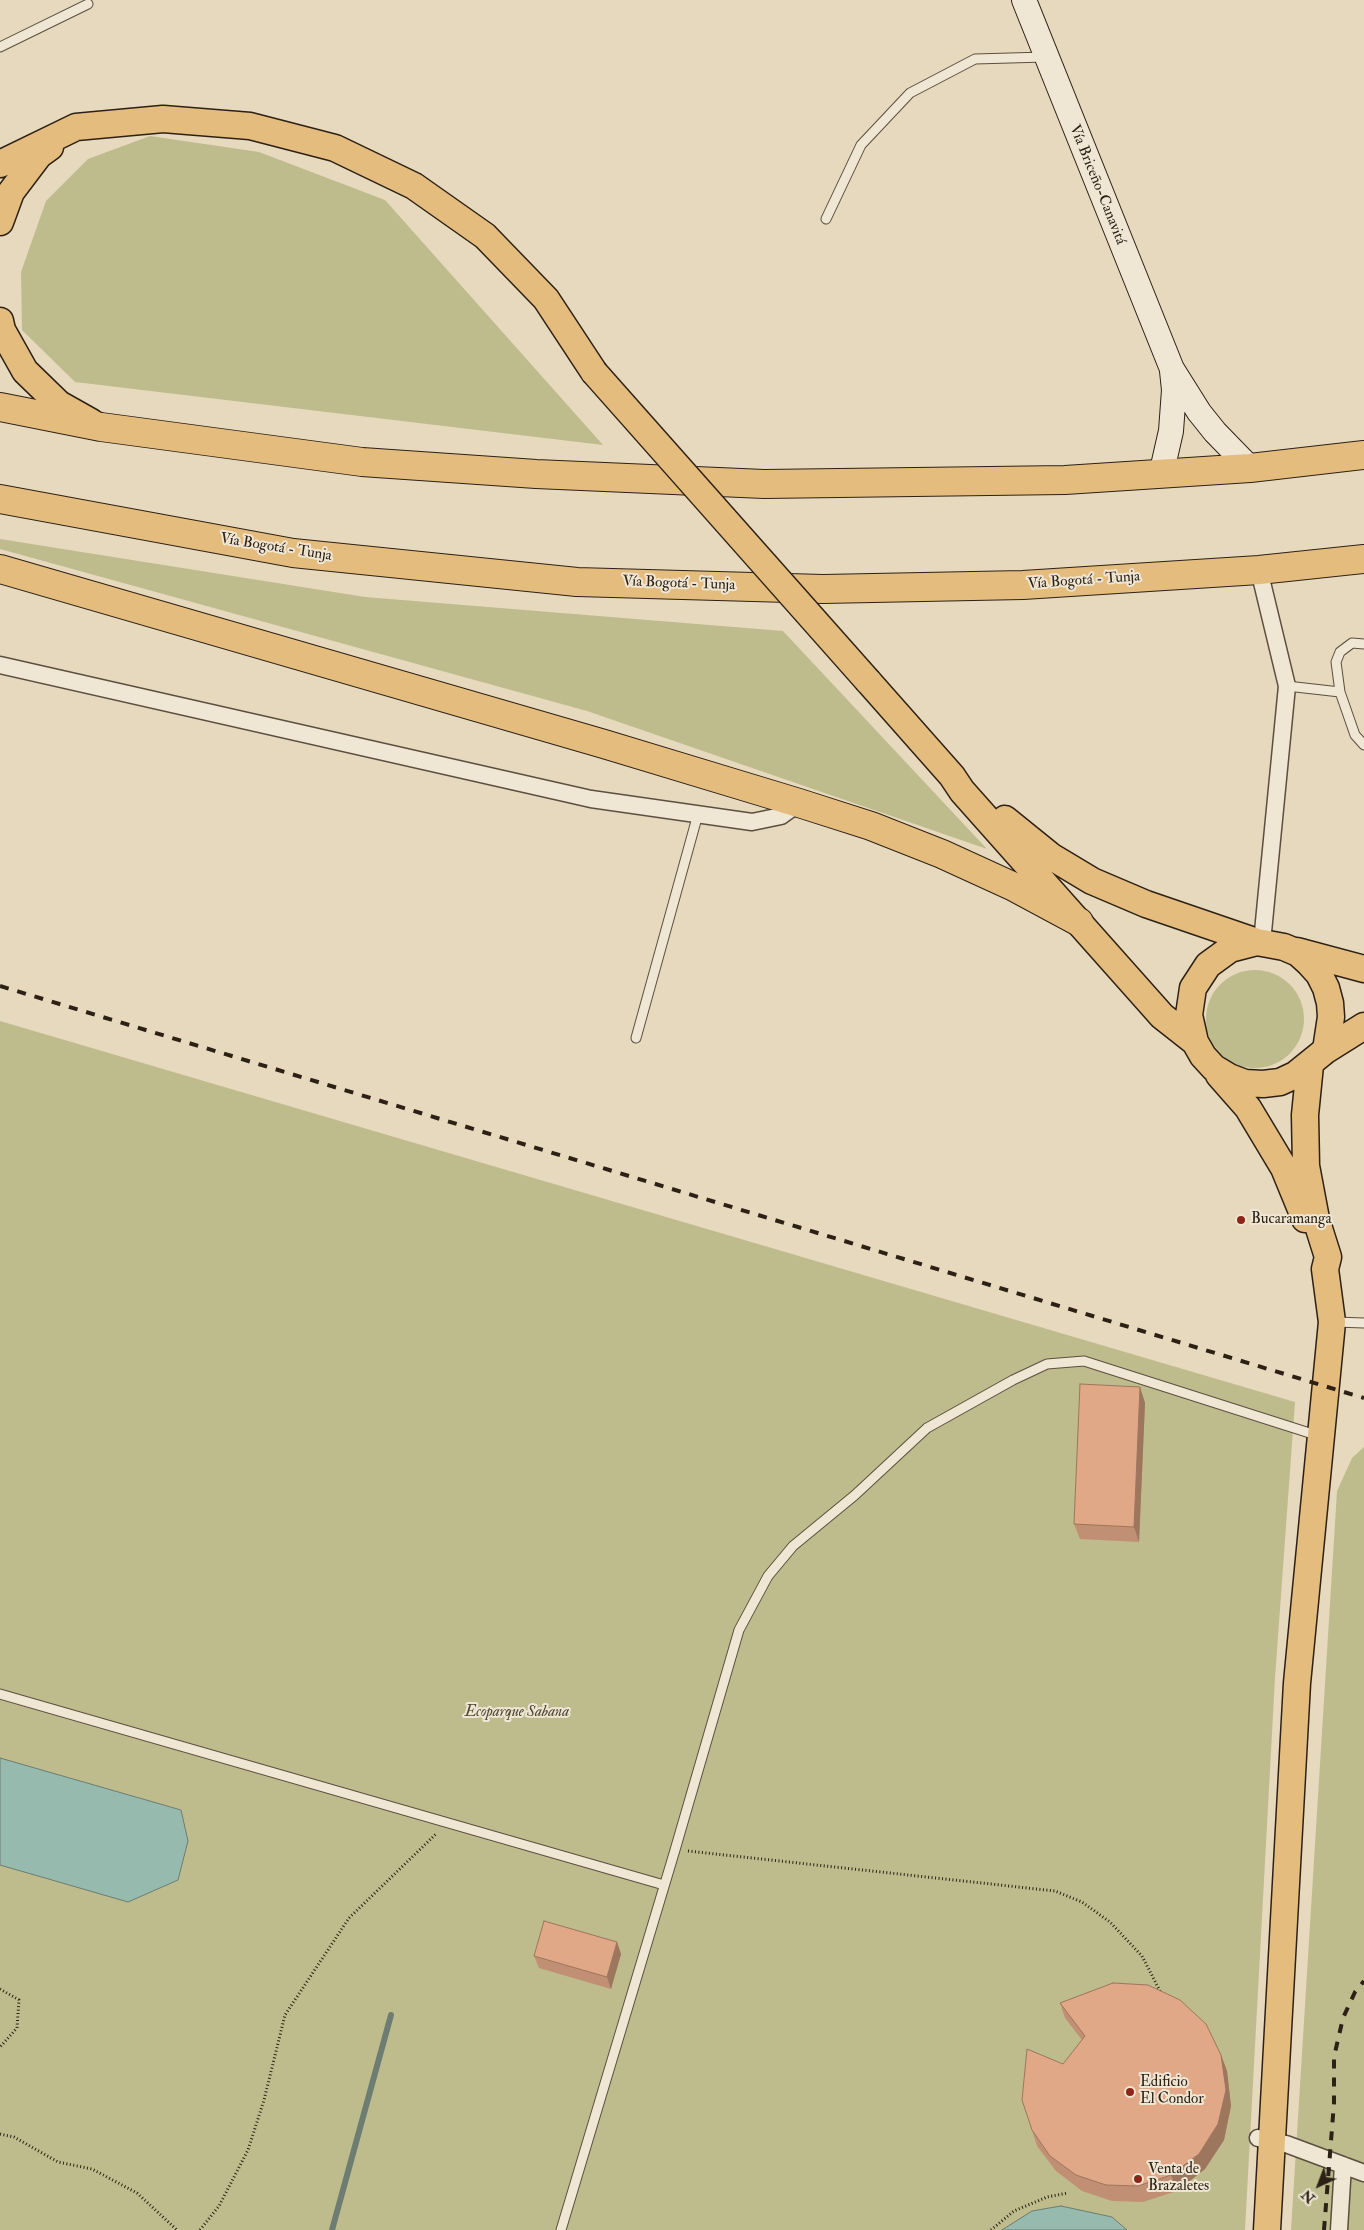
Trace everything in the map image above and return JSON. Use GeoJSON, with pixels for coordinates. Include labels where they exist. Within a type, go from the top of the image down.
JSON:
{"type":"FeatureCollection","features":[{"type":"Feature","properties":{"kind":"highway"},"geometry":{"type":"LineString","coordinates":[[0,407],[100,427],[362,462],[563,476],[764,484],[1065,480],[1250,468],[1364,455]]}},
{"type":"Feature","properties":{"kind":"highway","name":"Vía Bogotá - Tunja"},"geometry":{"type":"LineString","coordinates":[[0,499],[293,553],[577,582],[824,588],[1003,586],[1260,570],[1364,559]]}},
{"type":"Feature","properties":{"kind":"highway"},"geometry":{"type":"LineString","coordinates":[[0,569],[604,744],[871,826],[942,854],[1012,886],[1079,922]]}},
{"type":"Feature","properties":{"kind":"main road","name":"Vía Briceño-Canavitá"},"geometry":{"type":"LineString","coordinates":[[1024,0],[1172,369]]}},
{"type":"Feature","properties":{"kind":"main road"},"geometry":{"type":"LineString","coordinates":[[0,164],[76,128],[163,119],[250,126],[335,148],[414,186],[485,236],[546,299],[594,372],[952,776],[962,791],[1162,1016],[1195,1042]]}},
{"type":"Feature","properties":{"kind":"main road"},"geometry":{"type":"LineString","coordinates":[[0,222],[11,192],[39,155],[76,128]]}},
{"type":"Feature","properties":{"kind":"main road"},"geometry":{"type":"LineString","coordinates":[[0,321],[2,330],[25,371],[59,404],[100,427]]}},
{"type":"Feature","properties":{"kind":"main road"},"geometry":{"type":"LineString","coordinates":[[1172,369],[1210,425],[1250,468]]}},
{"type":"Feature","properties":{"kind":"main road"},"geometry":{"type":"LineString","coordinates":[[1161,475],[1171,431],[1174,390],[1172,369]]}},
{"type":"Feature","properties":{"kind":"main road"},"geometry":{"type":"LineString","coordinates":[[952,776],[972,782],[1008,823],[1052,857],[1092,881],[1146,904],[1298,953],[1319,974],[1330,1002],[1331,1017],[1318,1058],[1304,1116],[1306,1166],[1316,1219],[1328,1257],[1325,1269],[1332,1322],[1319,1436],[1296,1683],[1268,2230]]}},
{"type":"Feature","properties":{"kind":"main road"},"geometry":{"type":"LineString","coordinates":[[1325,1269],[1316,1259],[1306,1223],[1284,1168],[1248,1108],[1203,1056],[1195,1042],[1189,1015],[1193,988],[1200,976],[1208,965],[1230,949],[1268,944],[1364,970]]}},
{"type":"Feature","properties":{"kind":"main road"},"geometry":{"type":"LineString","coordinates":[[1214,1068],[1229,1077],[1245,1083],[1280,1082],[1295,1075],[1364,1026]]}},
{"type":"Feature","properties":{"kind":"street"},"geometry":{"type":"LineString","coordinates":[[1260,570],[1287,686],[1268,944]]}},
{"type":"Feature","properties":{"kind":"street"},"geometry":{"type":"LineString","coordinates":[[0,665],[591,799],[741,821],[758,821],[781,816],[798,803]]}},
{"type":"Feature","properties":{"kind":"street"},"geometry":{"type":"LineString","coordinates":[[1258,2138],[1286,2144],[1364,2173]]}},
{"type":"Feature","properties":{"kind":"street"},"geometry":{"type":"LineString","coordinates":[[1339,2230],[1343,2165]]}},
{"type":"Feature","properties":{"kind":"lane"},"geometry":{"type":"LineString","coordinates":[[0,47],[88,4]]}},
{"type":"Feature","properties":{"kind":"lane"},"geometry":{"type":"LineString","coordinates":[[826,219],[861,145],[910,94],[975,59],[1048,57]]}},
{"type":"Feature","properties":{"kind":"lane"},"geometry":{"type":"LineString","coordinates":[[1364,644],[1352,643],[1340,652],[1336,662],[1340,692],[1354,735],[1364,745]]}},
{"type":"Feature","properties":{"kind":"lane"},"geometry":{"type":"LineString","coordinates":[[1287,686],[1340,692]]}},
{"type":"Feature","properties":{"kind":"lane"},"geometry":{"type":"LineString","coordinates":[[636,1038],[698,814]]}},
{"type":"Feature","properties":{"kind":"lane"},"geometry":{"type":"LineString","coordinates":[[1332,1322],[1364,1323]]}},
{"type":"Feature","properties":{"kind":"lane"},"geometry":{"type":"LineString","coordinates":[[561,2230],[739,1630],[768,1576],[793,1546],[854,1495],[927,1428],[1013,1380],[1047,1364],[1084,1361],[1319,1436]]}},
{"type":"Feature","properties":{"kind":"lane"},"geometry":{"type":"LineString","coordinates":[[0,1694],[664,1884]]}},
{"type":"Feature","properties":{"kind":"path"},"geometry":{"type":"LineString","coordinates":[[200,2230],[219,2206],[248,2150],[264,2100],[285,2015],[349,1918],[448,1823]]}},
{"type":"Feature","properties":{"kind":"path"},"geometry":{"type":"LineString","coordinates":[[675,1850],[1055,1891],[1082,1902],[1110,1922],[1142,1956],[1161,1995]]}},
{"type":"Feature","properties":{"kind":"path"},"geometry":{"type":"LineString","coordinates":[[0,1989],[20,2000],[17,2028],[0,2047]]}},
{"type":"Feature","properties":{"kind":"path"},"geometry":{"type":"LineString","coordinates":[[0,2134],[14,2137],[58,2162],[92,2169],[137,2193],[177,2230]]}},
{"type":"Feature","properties":{"kind":"path"},"geometry":{"type":"LineString","coordinates":[[992,2230],[1014,2211],[1047,2197],[1068,2193]]}},
{"type":"Feature","properties":{"kind":"green space"},"geometry":{"type":"Polygon","coordinates":[[[150,136],[259,152],[385,200],[603,445],[75,382],[22,330],[21,272],[46,201],[88,159],[150,136]]]}},
{"type":"Feature","properties":{"kind":"green space"},"geometry":{"type":"Polygon","coordinates":[[[0,539],[365,597],[783,631],[987,849],[587,711],[0,549],[0,539]]]}},
{"type":"Feature","properties":{"kind":"green space"},"geometry":{"type":"Polygon","coordinates":[[[1255,970],[1274,974],[1290,984],[1300,1000],[1304,1019],[1300,1038],[1290,1054],[1274,1064],[1255,1068],[1236,1064],[1220,1054],[1210,1038],[1206,1019],[1210,1000],[1220,984],[1236,974],[1255,970]]]}},
{"type":"Feature","properties":{"kind":"green space","name":"Ecoparque Sabana"},"geometry":{"type":"Polygon","coordinates":[[[0,1021],[1295,1402],[1275,1678],[1245,2230],[0,2230],[0,1021]]]}},
{"type":"Feature","properties":{"kind":"green space"},"geometry":{"type":"Polygon","coordinates":[[[1364,1447],[1364,2230],[1291,2230],[1337,1491],[1352,1458],[1364,1447]]]}},
{"type":"Feature","properties":{"kind":"water"},"geometry":{"type":"Polygon","coordinates":[[[0,1758],[181,1810],[188,1841],[178,1880],[128,1902],[0,1865],[0,1758]]]}},
{"type":"Feature","properties":{"kind":"water"},"geometry":{"type":"Polygon","coordinates":[[[1061,2206],[1112,2217],[1127,2230],[1002,2230],[1032,2211],[1061,2206]]]}},
{"type":"Feature","properties":{"kind":"building"},"geometry":{"type":"Polygon","coordinates":[[[1080,1384],[1140,1387],[1134,1527],[1074,1524],[1080,1384]]]}},
{"type":"Feature","properties":{"kind":"building"},"geometry":{"type":"Polygon","coordinates":[[[544,1921],[617,1942],[607,1977],[534,1956],[544,1921]]]}},
{"type":"Feature","properties":{"kind":"building","name":"Edificio El Condor"},"geometry":{"type":"Polygon","coordinates":[[[1113,1983],[1148,1985],[1180,2000],[1206,2024],[1221,2055],[1226,2090],[1218,2124],[1199,2154],[1171,2175],[1138,2186],[1106,2185],[1076,2175],[1050,2156],[1032,2130],[1022,2100],[1027,2049],[1063,2064],[1085,2036],[1060,2003],[1113,1983]]]}},
{"type":"Feature","properties":{"kind":"waterway"},"geometry":{"type":"LineString","coordinates":[[332,2230],[391,2015]]}},
{"type":"Feature","properties":{"kind":"railway"},"geometry":{"type":"LineString","coordinates":[[0,986],[1364,1398]]}},
{"type":"Feature","properties":{"kind":"railway"},"geometry":{"type":"LineString","coordinates":[[1324,2230],[1334,2103],[1334,2057],[1343,2018],[1355,1992],[1364,1981]]}},
{"type":"Feature","properties":{"kind":"place","name":"Bucaramanga"},"geometry":{"type":"Point","coordinates":[1241,1220]}},
{"type":"Feature","properties":{"kind":"place","name":"Edificio El Condor"},"geometry":{"type":"Point","coordinates":[1130,2092]}},
{"type":"Feature","properties":{"kind":"place","name":"Venta de Brazaletes"},"geometry":{"type":"Point","coordinates":[1138,2179]}}]}
